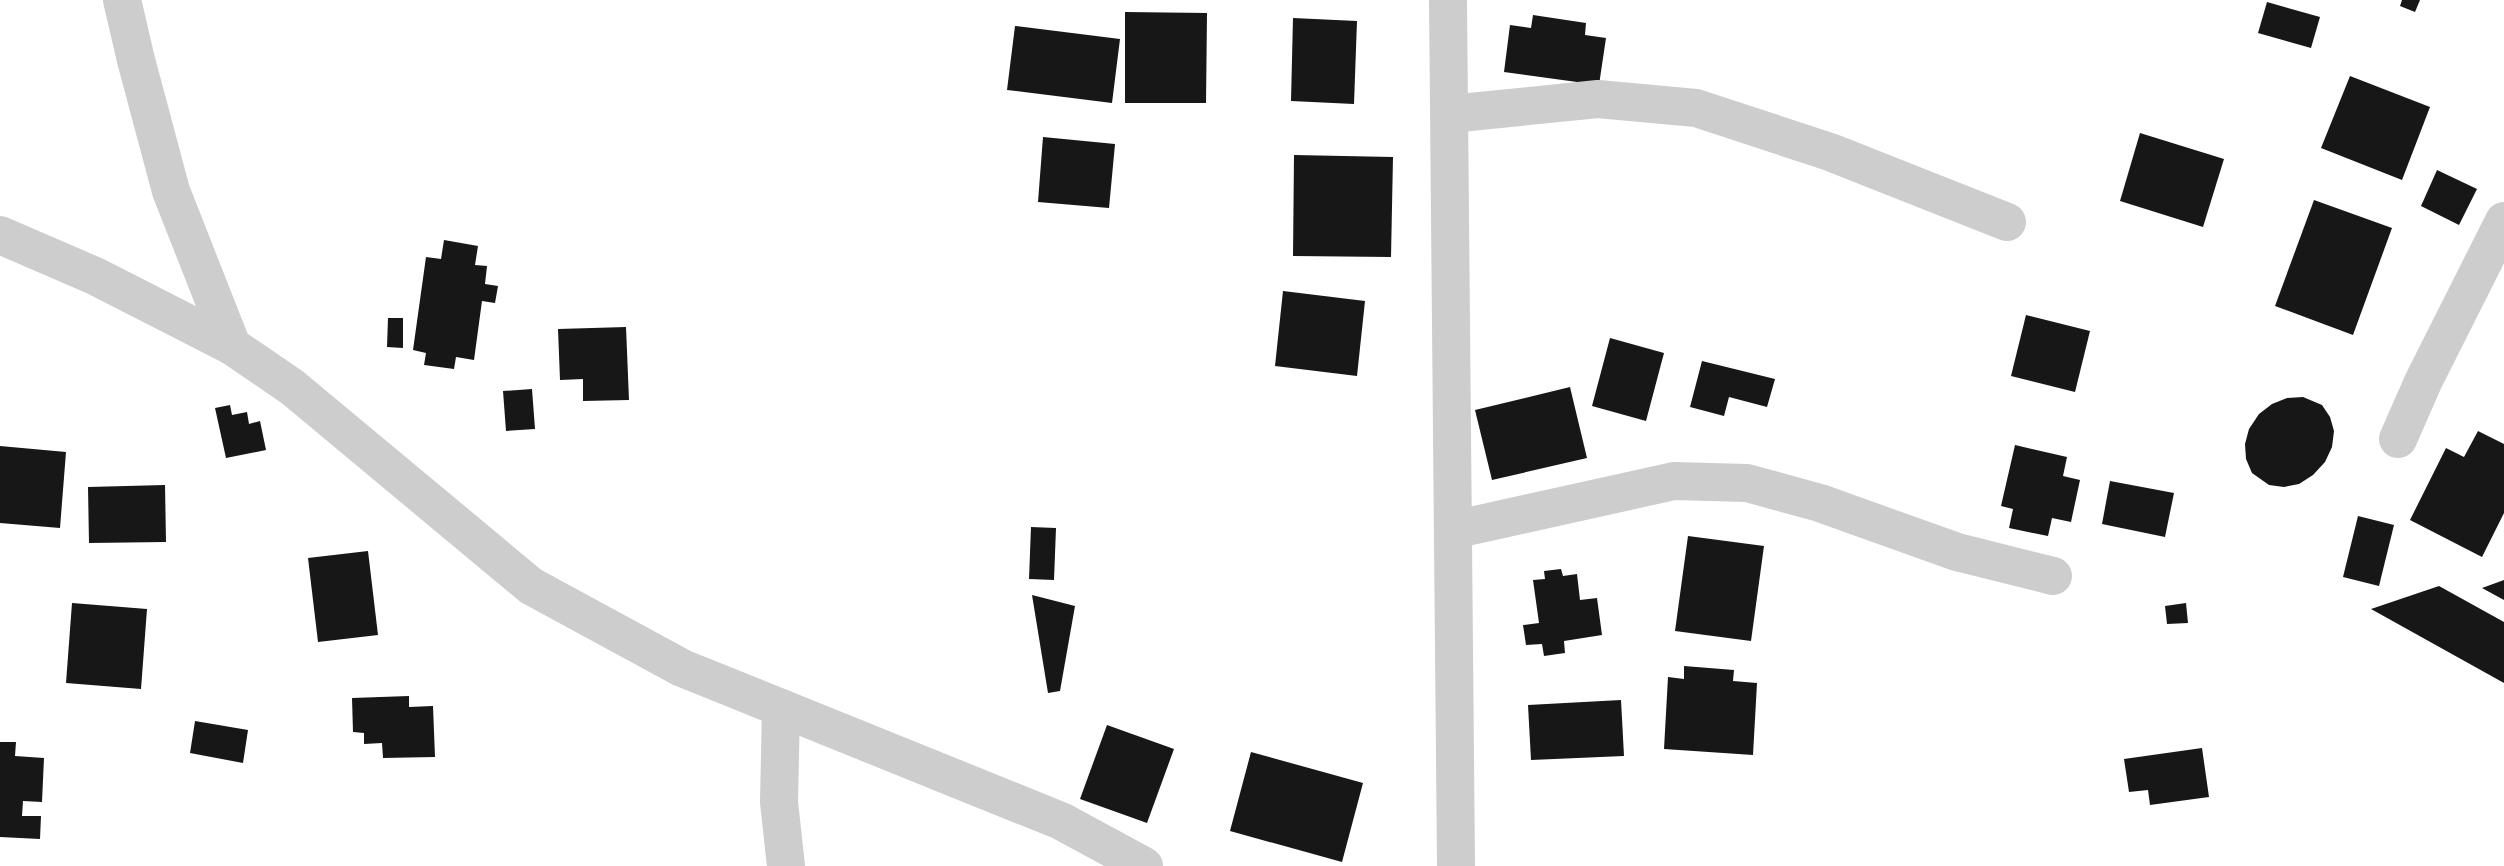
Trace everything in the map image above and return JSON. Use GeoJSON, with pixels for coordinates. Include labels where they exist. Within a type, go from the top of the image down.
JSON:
{"type":"FeatureCollection","features":[{"type":"Feature","properties":{"kind":"street"},"geometry":{"type":"LineString","coordinates":[[122,0],[171,191],[232,346]]}},
{"type":"Feature","properties":{"kind":"street"},"geometry":{"type":"LineString","coordinates":[[1448,0],[1456,866]]}},
{"type":"Feature","properties":{"kind":"street"},"geometry":{"type":"LineString","coordinates":[[1450,114],[1598,99],[1696,108],[1830,152],[2007,222]]}},
{"type":"Feature","properties":{"kind":"street"},"geometry":{"type":"LineString","coordinates":[[2398,439],[2423,382],[2504,221]]}},
{"type":"Feature","properties":{"kind":"street"},"geometry":{"type":"LineString","coordinates":[[0,235],[95,276],[232,346],[292,387],[531,586],[682,668],[1061,821],[1144,866]]}},
{"type":"Feature","properties":{"kind":"street"},"geometry":{"type":"LineString","coordinates":[[1453,530],[1674,481],[1747,483],[1820,503],[1957,552],[2053,576]]}},
{"type":"Feature","properties":{"kind":"street"},"geometry":{"type":"LineString","coordinates":[[781,708],[779,802],[786,866]]}},
{"type":"Feature","properties":{"kind":"building"},"geometry":{"type":"Polygon","coordinates":[[[2402,0],[2420,0],[2415,12],[2400,6],[2402,0]]]}},
{"type":"Feature","properties":{"kind":"building"},"geometry":{"type":"Polygon","coordinates":[[[2267,2],[2320,17],[2311,48],[2258,33],[2267,2]]]}},
{"type":"Feature","properties":{"kind":"building"},"geometry":{"type":"Polygon","coordinates":[[[1125,12],[1207,13],[1206,103],[1125,103],[1125,12]]]}},
{"type":"Feature","properties":{"kind":"building"},"geometry":{"type":"Polygon","coordinates":[[[1533,15],[1586,23],[1585,35],[1606,38],[1599,85],[1504,72],[1510,25],[1531,28],[1533,15]]]}},
{"type":"Feature","properties":{"kind":"building"},"geometry":{"type":"Polygon","coordinates":[[[1293,18],[1357,21],[1354,104],[1291,101],[1293,18]]]}},
{"type":"Feature","properties":{"kind":"building"},"geometry":{"type":"Polygon","coordinates":[[[1015,26],[1120,39],[1112,103],[1007,90],[1015,26]]]}},
{"type":"Feature","properties":{"kind":"building"},"geometry":{"type":"Polygon","coordinates":[[[2350,76],[2430,107],[2402,180],[2321,148],[2350,76]]]}},
{"type":"Feature","properties":{"kind":"building"},"geometry":{"type":"Polygon","coordinates":[[[2140,133],[2224,159],[2203,227],[2120,201],[2140,133]]]}},
{"type":"Feature","properties":{"kind":"building"},"geometry":{"type":"Polygon","coordinates":[[[1043,137],[1115,144],[1109,208],[1038,202],[1043,137]]]}},
{"type":"Feature","properties":{"kind":"building"},"geometry":{"type":"Polygon","coordinates":[[[1294,155],[1393,157],[1391,257],[1293,256],[1294,155]]]}},
{"type":"Feature","properties":{"kind":"building"},"geometry":{"type":"Polygon","coordinates":[[[2437,170],[2477,189],[2459,225],[2421,206],[2437,170]]]}},
{"type":"Feature","properties":{"kind":"building"},"geometry":{"type":"Polygon","coordinates":[[[2314,200],[2392,228],[2353,335],[2275,306],[2314,200]]]}},
{"type":"Feature","properties":{"kind":"building"},"geometry":{"type":"Polygon","coordinates":[[[444,240],[478,246],[475,265],[487,266],[485,284],[498,286],[495,303],[482,301],[474,360],[456,357],[454,369],[424,365],[426,353],[413,350],[426,257],[441,259],[444,240]]]}},
{"type":"Feature","properties":{"kind":"building"},"geometry":{"type":"Polygon","coordinates":[[[1283,291],[1365,301],[1357,376],[1275,366],[1283,291]]]}},
{"type":"Feature","properties":{"kind":"building"},"geometry":{"type":"Polygon","coordinates":[[[2026,315],[2090,331],[2075,392],[2011,376],[2026,315]]]}},
{"type":"Feature","properties":{"kind":"building"},"geometry":{"type":"Polygon","coordinates":[[[388,318],[403,318],[403,348],[387,347],[388,318]]]}},
{"type":"Feature","properties":{"kind":"building"},"geometry":{"type":"Polygon","coordinates":[[[626,327],[629,400],[583,401],[583,379],[560,380],[558,329],[626,327]]]}},
{"type":"Feature","properties":{"kind":"building"},"geometry":{"type":"Polygon","coordinates":[[[1610,338],[1664,353],[1646,421],[1592,406],[1610,338]]]}},
{"type":"Feature","properties":{"kind":"building"},"geometry":{"type":"Polygon","coordinates":[[[1702,361],[1775,379],[1767,407],[1729,397],[1724,416],[1690,407],[1702,361]]]}},
{"type":"Feature","properties":{"kind":"building"},"geometry":{"type":"Polygon","coordinates":[[[1570,387],[1587,458],[1492,480],[1475,410],[1570,387]]]}},
{"type":"Feature","properties":{"kind":"building"},"geometry":{"type":"Polygon","coordinates":[[[532,389],[535,429],[506,431],[503,391],[532,389]]]}},
{"type":"Feature","properties":{"kind":"building"},"geometry":{"type":"Polygon","coordinates":[[[2303,397],[2322,405],[2330,417],[2334,431],[2332,447],[2325,462],[2299,484],[2284,487],[2269,485],[2252,473],[2246,459],[2245,444],[2249,429],[2259,414],[2272,404],[2287,398],[2303,397]]]}},
{"type":"Feature","properties":{"kind":"building"},"geometry":{"type":"Polygon","coordinates":[[[230,405],[232,415],[247,412],[249,424],[260,421],[266,450],[226,458],[215,408],[230,405]]]}},
{"type":"Feature","properties":{"kind":"building"},"geometry":{"type":"Polygon","coordinates":[[[2478,431],[2504,444],[2504,513],[2482,557],[2410,520],[2446,448],[2464,457],[2478,431]]]}},
{"type":"Feature","properties":{"kind":"building"},"geometry":{"type":"Polygon","coordinates":[[[2015,445],[2067,457],[2063,476],[2080,480],[2071,522],[2052,518],[2048,536],[2009,528],[2013,509],[2001,506],[2015,445]]]}},
{"type":"Feature","properties":{"kind":"building"},"geometry":{"type":"Polygon","coordinates":[[[0,446],[66,452],[60,528],[0,523],[0,446]]]}},
{"type":"Feature","properties":{"kind":"building"},"geometry":{"type":"Polygon","coordinates":[[[2110,481],[2174,493],[2165,537],[2102,524],[2110,481]]]}},
{"type":"Feature","properties":{"kind":"building"},"geometry":{"type":"Polygon","coordinates":[[[165,485],[166,542],[89,543],[88,487],[165,485]]]}},
{"type":"Feature","properties":{"kind":"building"},"geometry":{"type":"Polygon","coordinates":[[[2358,516],[2394,525],[2379,586],[2343,577],[2358,516]]]}},
{"type":"Feature","properties":{"kind":"building"},"geometry":{"type":"Polygon","coordinates":[[[1031,527],[1056,528],[1054,580],[1029,579],[1031,527]]]}},
{"type":"Feature","properties":{"kind":"building"},"geometry":{"type":"Polygon","coordinates":[[[1688,536],[1764,546],[1751,641],[1675,631],[1688,536]]]}},
{"type":"Feature","properties":{"kind":"building"},"geometry":{"type":"Polygon","coordinates":[[[368,551],[378,635],[318,642],[308,558],[368,551]]]}},
{"type":"Feature","properties":{"kind":"building"},"geometry":{"type":"Polygon","coordinates":[[[1561,569],[1563,576],[1577,574],[1580,600],[1597,598],[1602,635],[1564,641],[1565,653],[1544,656],[1542,644],[1526,645],[1523,625],[1539,623],[1533,580],[1545,579],[1544,571],[1561,569]]]}},
{"type":"Feature","properties":{"kind":"building"},"geometry":{"type":"Polygon","coordinates":[[[2504,580],[2504,600],[2482,588],[2504,580]]]}},
{"type":"Feature","properties":{"kind":"building"},"geometry":{"type":"Polygon","coordinates":[[[2439,586],[2504,622],[2504,683],[2371,609],[2439,586]]]}},
{"type":"Feature","properties":{"kind":"building"},"geometry":{"type":"Polygon","coordinates":[[[1032,595],[1075,606],[1060,691],[1048,693],[1032,595]]]}},
{"type":"Feature","properties":{"kind":"building"},"geometry":{"type":"Polygon","coordinates":[[[72,603],[147,609],[141,689],[66,683],[72,603]]]}},
{"type":"Feature","properties":{"kind":"building"},"geometry":{"type":"Polygon","coordinates":[[[2186,603],[2188,623],[2167,624],[2165,606],[2186,603]]]}},
{"type":"Feature","properties":{"kind":"building"},"geometry":{"type":"Polygon","coordinates":[[[1684,666],[1734,670],[1733,681],[1757,683],[1753,755],[1664,749],[1668,677],[1684,679],[1684,666]]]}},
{"type":"Feature","properties":{"kind":"building"},"geometry":{"type":"Polygon","coordinates":[[[409,696],[409,707],[433,706],[435,757],[383,758],[382,743],[364,744],[364,733],[353,732],[352,698],[409,696]]]}},
{"type":"Feature","properties":{"kind":"building"},"geometry":{"type":"Polygon","coordinates":[[[1621,700],[1624,756],[1531,760],[1528,705],[1621,700]]]}},
{"type":"Feature","properties":{"kind":"building"},"geometry":{"type":"Polygon","coordinates":[[[195,721],[248,730],[243,763],[190,753],[195,721]]]}},
{"type":"Feature","properties":{"kind":"building"},"geometry":{"type":"Polygon","coordinates":[[[1107,725],[1174,749],[1147,823],[1080,799],[1107,725]]]}},
{"type":"Feature","properties":{"kind":"building"},"geometry":{"type":"Polygon","coordinates":[[[0,742],[16,742],[15,756],[44,758],[42,802],[23,801],[22,816],[41,816],[40,839],[0,837],[0,742]]]}},
{"type":"Feature","properties":{"kind":"building"},"geometry":{"type":"Polygon","coordinates":[[[2202,748],[2209,797],[2150,805],[2148,790],[2129,792],[2124,759],[2202,748]]]}},
{"type":"Feature","properties":{"kind":"building"},"geometry":{"type":"Polygon","coordinates":[[[1251,752],[1363,783],[1342,862],[1230,831],[1251,752]]]}}]}
